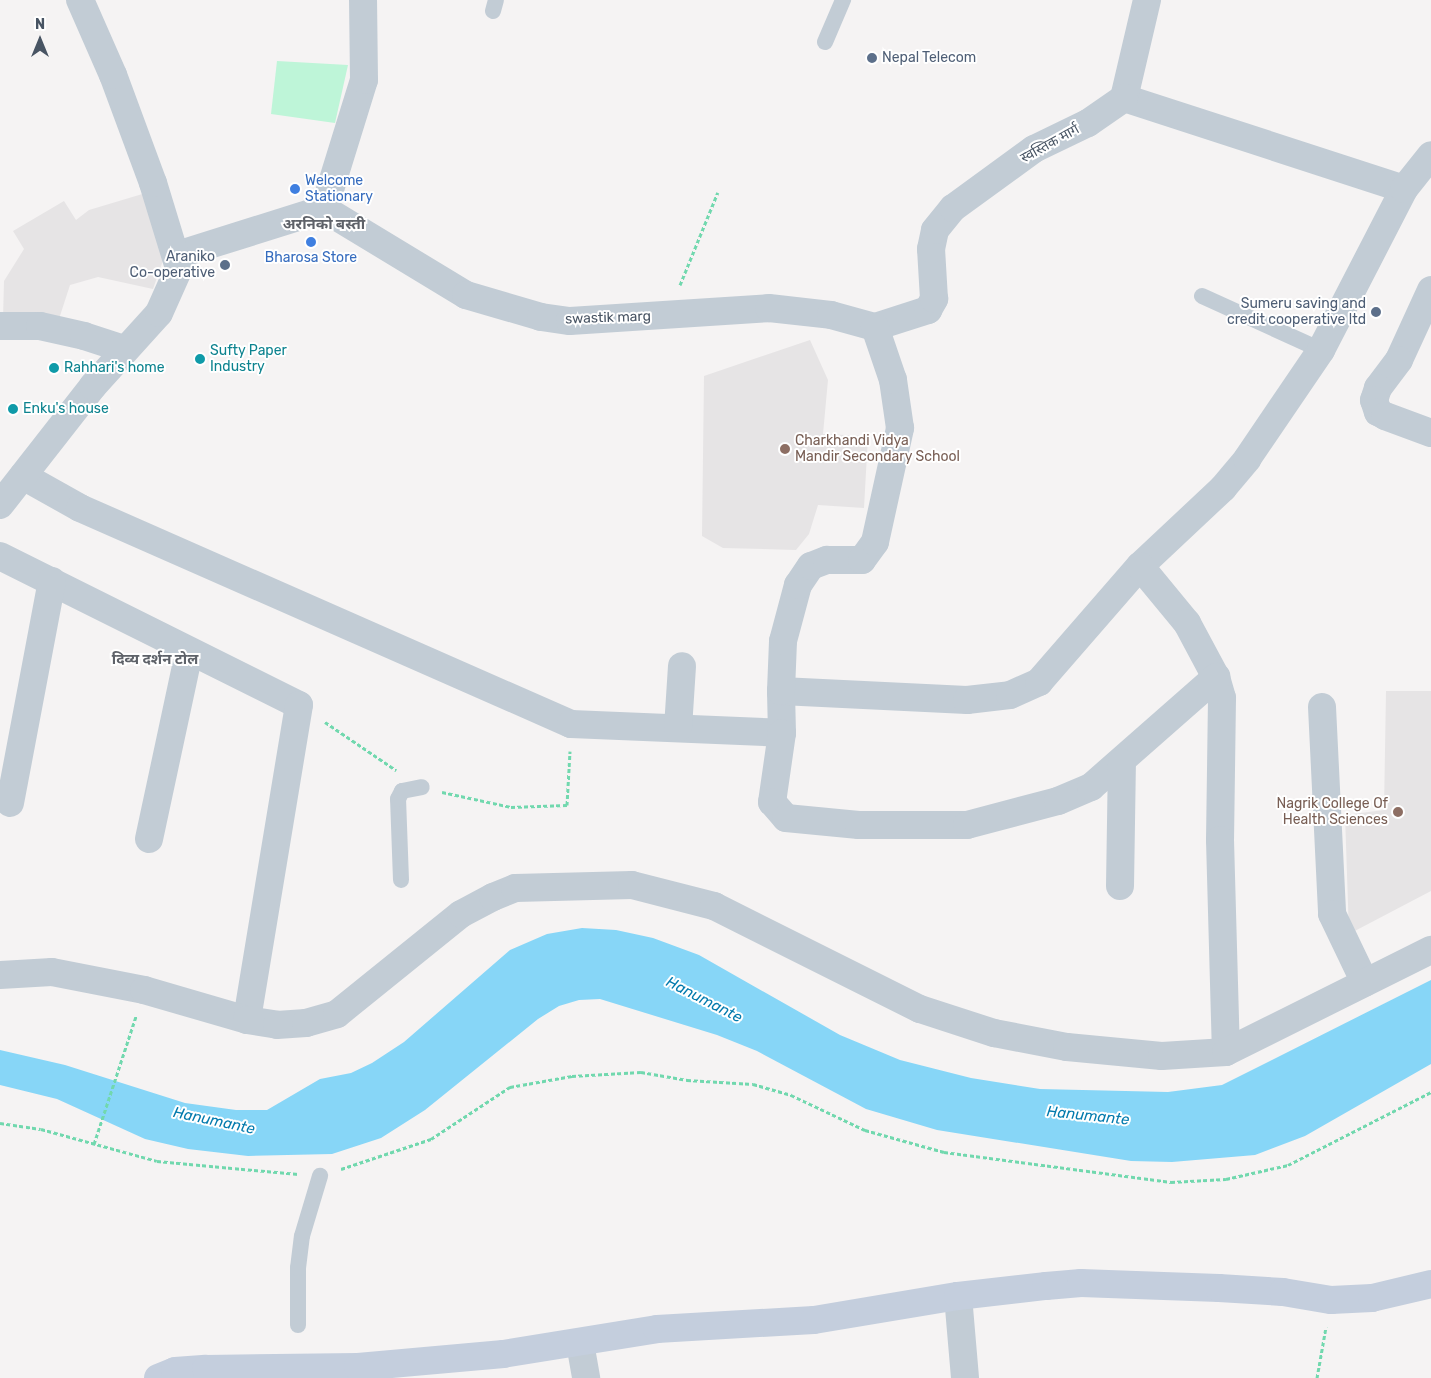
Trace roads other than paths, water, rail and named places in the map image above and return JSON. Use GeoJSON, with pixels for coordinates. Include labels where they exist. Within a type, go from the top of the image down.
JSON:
{"type":"FeatureCollection","features":[{"type":"Feature","properties":{"kind":"street"},"geometry":{"type":"LineString","coordinates":[[0,505],[124,349],[159,313],[179,268],[177,254],[113,75],[80,0]]}},
{"type":"Feature","properties":{"kind":"street"},"geometry":{"type":"LineString","coordinates":[[177,254],[324,209],[364,80],[363,0]]}},
{"type":"Feature","properties":{"kind":"street"},"geometry":{"type":"LineString","coordinates":[[1147,0],[1124,98],[1404,189]]}},
{"type":"Feature","properties":{"kind":"street","name":"स्वस्तिक मार्ग"},"geometry":{"type":"LineString","coordinates":[[875,327],[928,310],[934,299],[931,248],[935,230],[953,208],[1034,149],[1088,123],[1124,98]]}},
{"type":"Feature","properties":{"kind":"street"},"geometry":{"type":"LineString","coordinates":[[781,691],[967,700],[1010,695],[1039,682],[1140,566],[1223,488],[1247,460],[1321,350],[1404,189],[1431,155]]}},
{"type":"Feature","properties":{"kind":"street","name":"swastik marg"},"geometry":{"type":"LineString","coordinates":[[324,209],[466,295],[505,309],[570,320],[668,316],[769,308],[831,315],[875,327]]}},
{"type":"Feature","properties":{"kind":"street"},"geometry":{"type":"LineString","coordinates":[[1431,290],[1399,360],[1378,388],[1374,400],[1378,412],[1431,433]]}},
{"type":"Feature","properties":{"kind":"street"},"geometry":{"type":"LineString","coordinates":[[0,326],[40,326],[84,336],[124,349]]}},
{"type":"Feature","properties":{"kind":"street"},"geometry":{"type":"LineString","coordinates":[[875,327],[893,380],[900,428],[875,542],[862,560],[827,560],[811,566],[798,585],[783,641],[782,733],[772,802],[778,812],[786,818],[859,825],[967,825],[1058,801],[1091,787],[1122,762],[1216,677]]}},
{"type":"Feature","properties":{"kind":"street"},"geometry":{"type":"LineString","coordinates":[[23,476],[80,508],[571,724],[782,733]]}},
{"type":"Feature","properties":{"kind":"street"},"geometry":{"type":"LineString","coordinates":[[0,556],[188,652],[299,705],[247,1020]]}},
{"type":"Feature","properties":{"kind":"street"},"geometry":{"type":"LineString","coordinates":[[1140,566],[1187,623],[1216,677],[1222,698],[1220,840],[1226,1052]]}},
{"type":"Feature","properties":{"kind":"street"},"geometry":{"type":"LineString","coordinates":[[10,803],[52,581]]}},
{"type":"Feature","properties":{"kind":"street"},"geometry":{"type":"LineString","coordinates":[[149,839],[188,652]]}},
{"type":"Feature","properties":{"kind":"street"},"geometry":{"type":"LineString","coordinates":[[678,728],[682,666]]}},
{"type":"Feature","properties":{"kind":"street"},"geometry":{"type":"LineString","coordinates":[[1322,707],[1332,914],[1365,983]]}},
{"type":"Feature","properties":{"kind":"street"},"geometry":{"type":"LineString","coordinates":[[1120,886],[1122,762]]}},
{"type":"Feature","properties":{"kind":"street"},"geometry":{"type":"LineString","coordinates":[[0,975],[52,972],[144,990],[247,1020],[277,1025],[306,1023],[337,1014],[461,914],[515,888],[632,885],[714,906],[920,1009],[994,1033],[1067,1047],[1162,1056],[1226,1052],[1431,950]]}},
{"type":"Feature","properties":{"kind":"street"},"geometry":{"type":"LineString","coordinates":[[158,1378],[176,1372],[206,1369],[414,1369],[503,1354],[580,1344],[657,1329],[814,1320],[958,1296],[1081,1283],[1283,1292],[1331,1300],[1372,1298],[1431,1284]]}},
{"type":"Feature","properties":{"kind":"street"},"geometry":{"type":"LineString","coordinates":[[958,1296],[965,1378]]}},
{"type":"Feature","properties":{"kind":"street"},"geometry":{"type":"LineString","coordinates":[[580,1344],[586,1378]]}},
{"type":"Feature","properties":{"kind":"lane"},"geometry":{"type":"LineString","coordinates":[[825,42],[842,0]]}},
{"type":"Feature","properties":{"kind":"lane"},"geometry":{"type":"LineString","coordinates":[[1202,296],[1321,350]]}},
{"type":"Feature","properties":{"kind":"lane"},"geometry":{"type":"LineString","coordinates":[[401,880],[398,799],[402,790],[422,787]]}},
{"type":"Feature","properties":{"kind":"lane"},"geometry":{"type":"LineString","coordinates":[[298,1325],[299,1260],[320,1176]]}},
{"type":"Feature","properties":{"kind":"water","name":"Hanumante"},"geometry":{"type":"Polygon","coordinates":[[[582,928],[616,930],[653,938],[699,955],[840,1035],[900,1060],[971,1078],[1040,1089],[1168,1092],[1222,1085],[1431,980],[1431,1064],[1305,1136],[1255,1155],[1172,1162],[1131,1161],[937,1130],[866,1109],[757,1051],[717,1035],[600,999],[579,1000],[559,1006],[538,1019],[425,1110],[381,1138],[332,1154],[248,1156],[188,1149],[145,1139],[57,1099],[0,1085],[0,1050],[65,1065],[185,1103],[236,1110],[267,1110],[320,1079],[351,1073],[372,1063],[404,1042],[510,950],[547,934],[582,928]]]}},
{"type":"Feature","properties":{"kind":"place","name":"Nepal Telecom"},"geometry":{"type":"Point","coordinates":[872,58]}},
{"type":"Feature","properties":{"kind":"place","name":"Welcome Stationary"},"geometry":{"type":"Point","coordinates":[295,189]}},
{"type":"Feature","properties":{"kind":"place","name":"Bharosa Store"},"geometry":{"type":"Point","coordinates":[311,242]}},
{"type":"Feature","properties":{"kind":"place","name":"Araniko Co-operative"},"geometry":{"type":"Point","coordinates":[225,265]}},
{"type":"Feature","properties":{"kind":"place","name":"Sumeru saving and credit cooperative ltd"},"geometry":{"type":"Point","coordinates":[1376,312]}},
{"type":"Feature","properties":{"kind":"place","name":"Sufty Paper Industry"},"geometry":{"type":"Point","coordinates":[200,359]}},
{"type":"Feature","properties":{"kind":"place","name":"Rahhari's home"},"geometry":{"type":"Point","coordinates":[54,368]}},
{"type":"Feature","properties":{"kind":"place","name":"Enku's house"},"geometry":{"type":"Point","coordinates":[13,409]}},
{"type":"Feature","properties":{"kind":"place","name":"Charkhandi Vidya Mandir Secondary School"},"geometry":{"type":"Point","coordinates":[785,449]}},
{"type":"Feature","properties":{"kind":"place","name":"Nagrik College Of Health Sciences"},"geometry":{"type":"Point","coordinates":[1398,812]}},
{"type":"Feature","properties":{"kind":"district","name":"अरनिको बस्ती"},"geometry":{"type":"Point","coordinates":[324,225]}},
{"type":"Feature","properties":{"kind":"district","name":"दिव्य दर्शन टोल"},"geometry":{"type":"Point","coordinates":[155,660]}}]}
